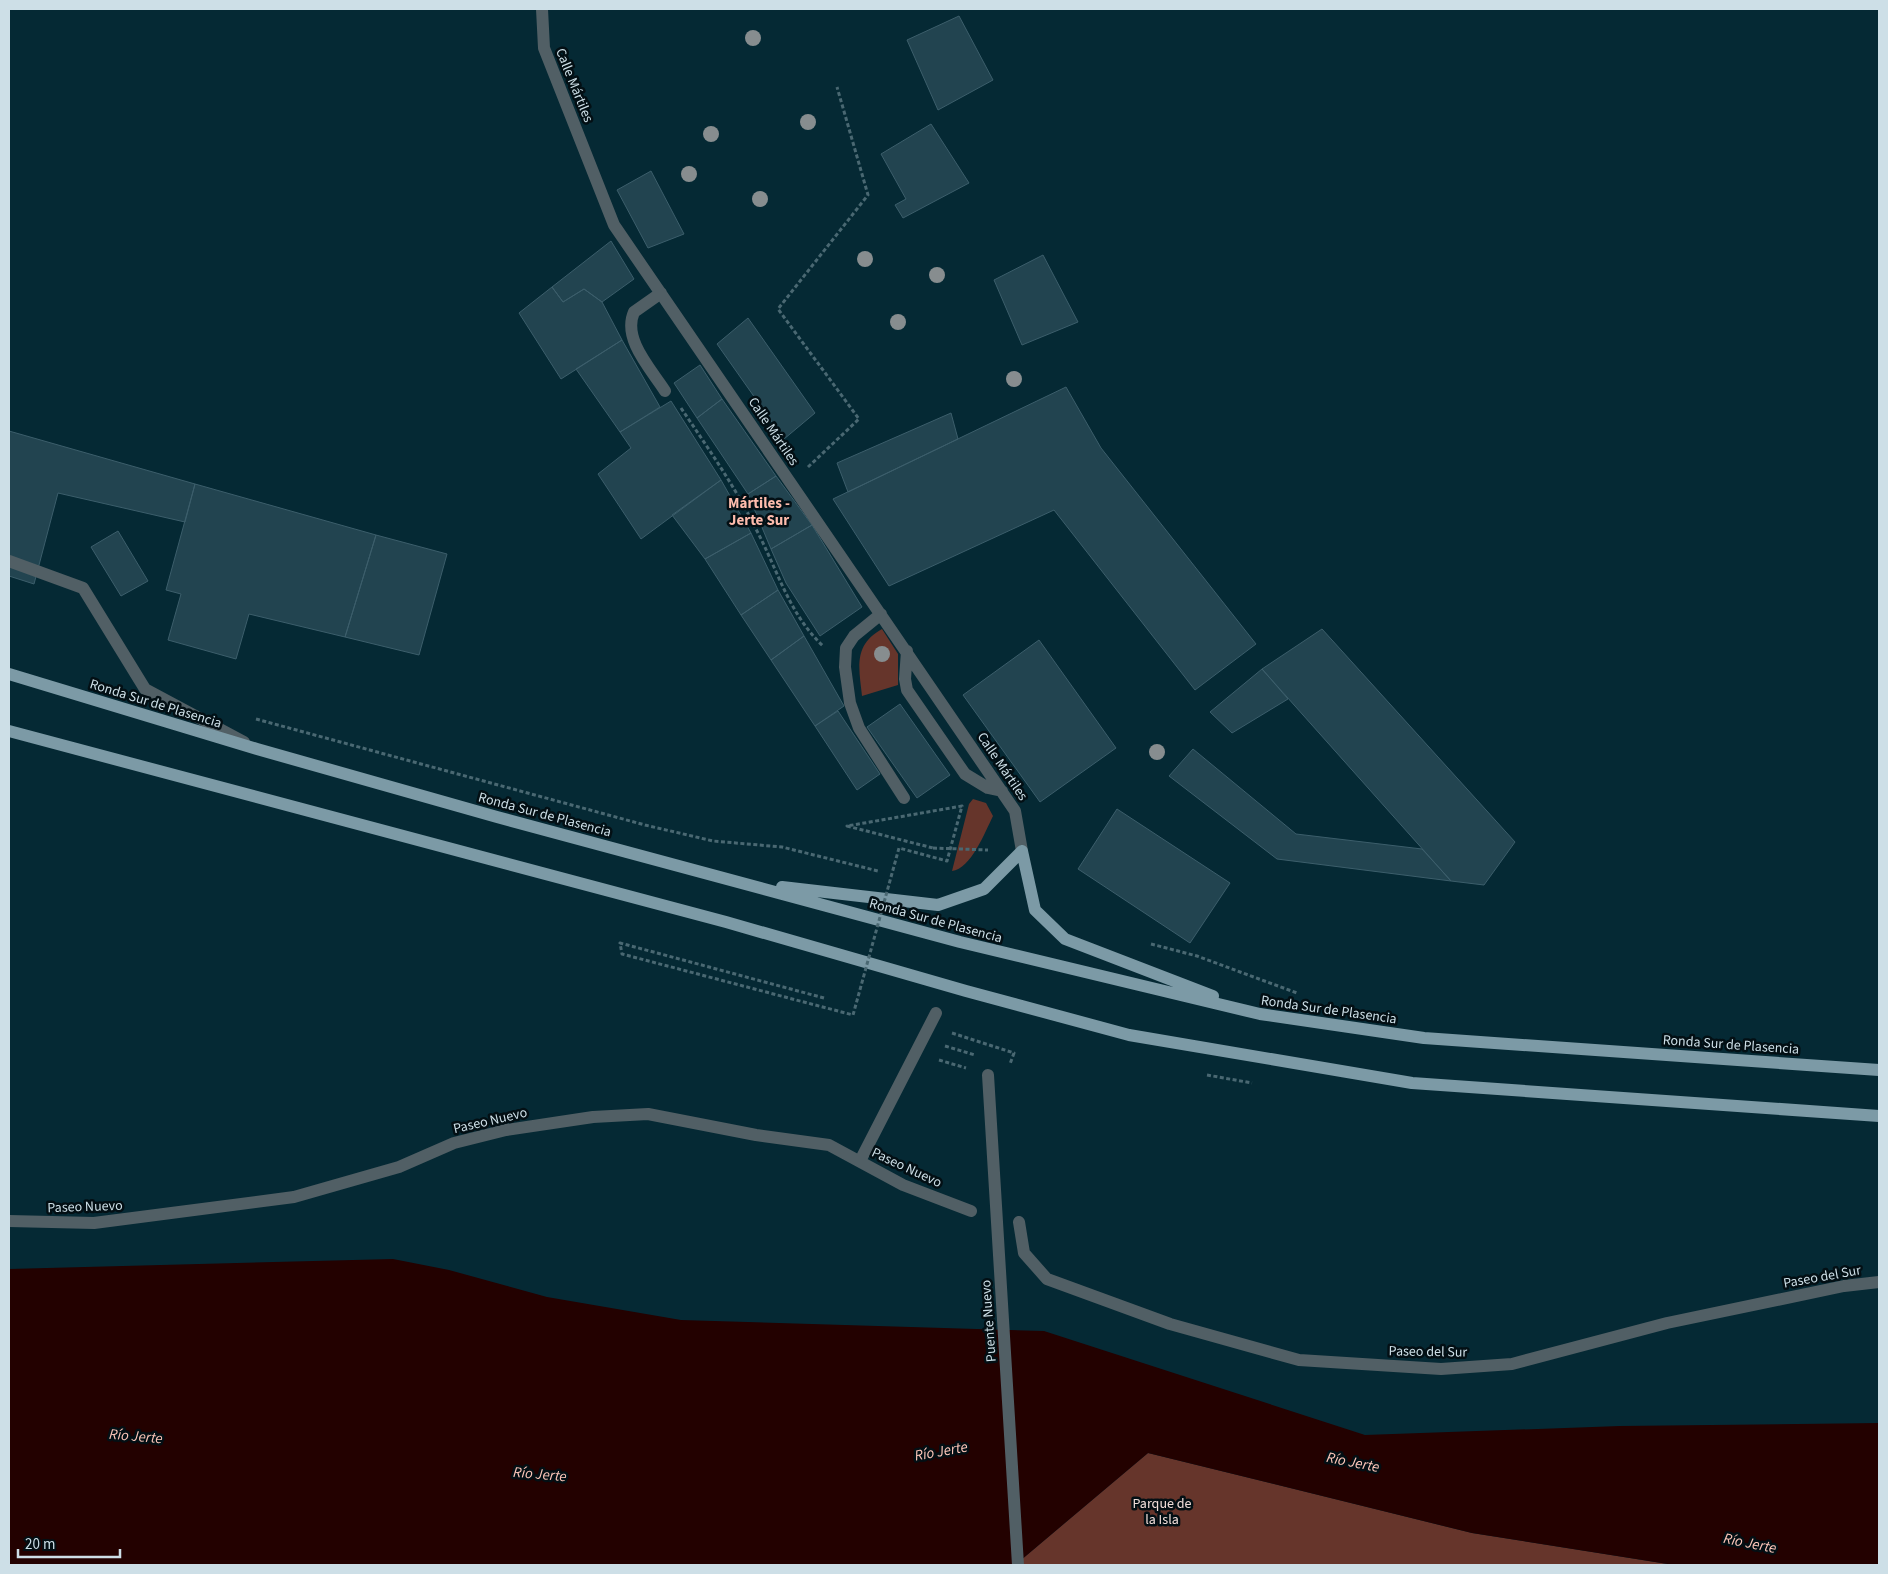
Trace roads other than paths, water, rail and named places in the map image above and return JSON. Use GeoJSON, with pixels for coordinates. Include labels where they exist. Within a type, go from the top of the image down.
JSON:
{"type":"FeatureCollection","features":[{"type":"Feature","properties":{"kind":"main road","name":"Ronda Sur de Plasencia"},"geometry":{"type":"LineString","coordinates":[[9,674],[257,749],[738,882],[960,942],[1260,1014],[1424,1038],[1879,1070]]}},
{"type":"Feature","properties":{"kind":"main road"},"geometry":{"type":"LineString","coordinates":[[9,731],[726,922],[966,991],[1130,1035],[1412,1083],[1879,1116]]}},
{"type":"Feature","properties":{"kind":"main road"},"geometry":{"type":"LineString","coordinates":[[738,882],[938,906],[984,889],[1022,851]]}},
{"type":"Feature","properties":{"kind":"main road"},"geometry":{"type":"LineString","coordinates":[[1022,851],[1035,910],[1065,939],[1260,1014]]}},
{"type":"Feature","properties":{"kind":"street","name":"Calle Mártiles"},"geometry":{"type":"LineString","coordinates":[[542,9],[544,48],[614,225],[1002,791],[1015,811],[1022,851]]}},
{"type":"Feature","properties":{"kind":"street"},"geometry":{"type":"LineString","coordinates":[[661,293],[634,312],[630,328],[633,341],[665,391]]}},
{"type":"Feature","properties":{"kind":"street"},"geometry":{"type":"LineString","coordinates":[[9,561],[83,588],[145,688],[257,749]]}},
{"type":"Feature","properties":{"kind":"street"},"geometry":{"type":"LineString","coordinates":[[881,614],[854,636],[846,648],[845,667],[850,702],[860,728],[904,798]]}},
{"type":"Feature","properties":{"kind":"street"},"geometry":{"type":"LineString","coordinates":[[907,651],[905,679],[907,690],[965,774],[988,788],[1002,791]]}},
{"type":"Feature","properties":{"kind":"street"},"geometry":{"type":"LineString","coordinates":[[860,1161],[936,1013]]}},
{"type":"Feature","properties":{"kind":"street","name":"Puente Nuevo"},"geometry":{"type":"LineString","coordinates":[[988,1075],[1018,1565]]}},
{"type":"Feature","properties":{"kind":"street","name":"Paseo Nuevo"},"geometry":{"type":"LineString","coordinates":[[9,1221],[94,1223],[294,1198],[398,1167],[454,1143],[506,1130],[593,1117],[648,1114],[756,1135],[829,1145],[903,1184],[971,1211]]}},
{"type":"Feature","properties":{"kind":"street","name":"Paseo del Sur"},"geometry":{"type":"LineString","coordinates":[[1019,1222],[1024,1253],[1047,1279],[1170,1324],[1299,1360],[1441,1369],[1512,1364],[1667,1324],[1844,1286],[1879,1282]]}},
{"type":"Feature","properties":{"kind":"water","name":"Río Jerte"},"geometry":{"type":"Polygon","coordinates":[[[393,1259],[449,1270],[547,1297],[681,1320],[1044,1331],[1365,1435],[1620,1426],[1879,1423],[1879,1565],[1674,1565],[1472,1533],[1148,1453],[1015,1565],[9,1565],[9,1269],[393,1259]]]}},
{"type":"Feature","properties":{"kind":"district","name":"Mártiles - Jerte Sur"},"geometry":{"type":"Point","coordinates":[759,512]}},
{"type":"Feature","properties":{"kind":"park label","name":"Parque de la Isla"},"geometry":{"type":"Point","coordinates":[1162,1512]}}]}
